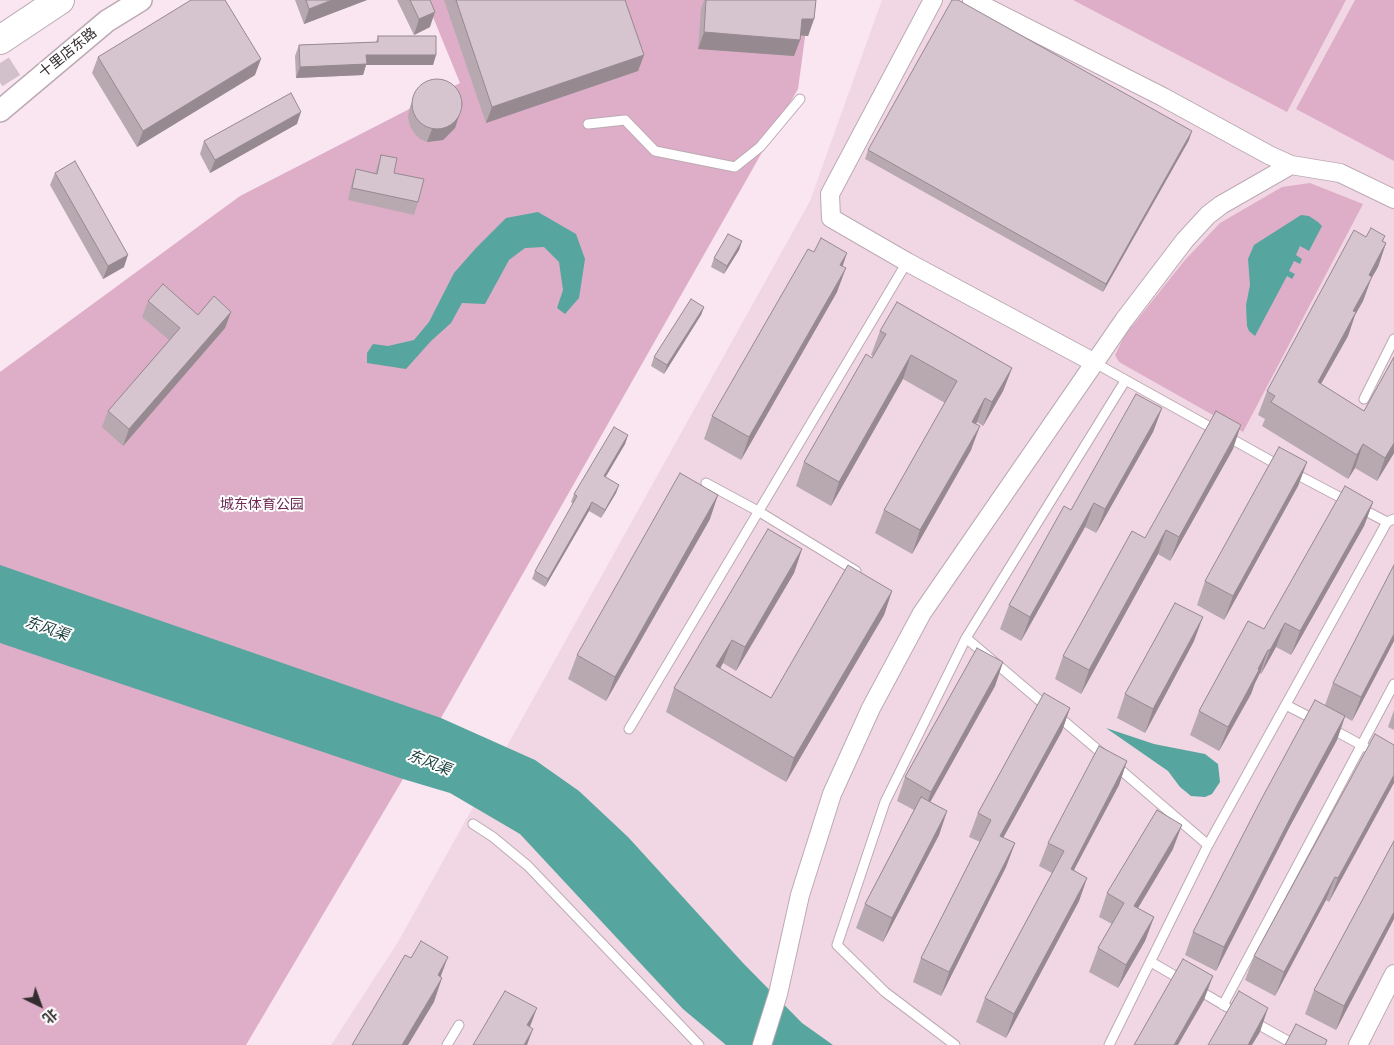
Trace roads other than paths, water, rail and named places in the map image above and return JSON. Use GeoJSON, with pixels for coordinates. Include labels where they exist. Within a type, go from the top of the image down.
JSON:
{"type":"FeatureCollection","features":[{"type":"Feature","properties":{"kind":"highway"},"geometry":{"type":"LineString","coordinates":[[0,40],[60,0]]}},
{"type":"Feature","properties":{"kind":"street","name":"十里店东路"},"geometry":{"type":"LineString","coordinates":[[0,111],[107,21],[141,0]]}},
{"type":"Feature","properties":{"kind":"street"},"geometry":{"type":"LineString","coordinates":[[933,0],[830,194],[831,218],[907,262],[1094,363]]}},
{"type":"Feature","properties":{"kind":"street"},"geometry":{"type":"LineString","coordinates":[[972,0],[1162,97],[1269,155],[1291,165],[1340,173],[1394,199]]}},
{"type":"Feature","properties":{"kind":"street"},"geometry":{"type":"LineString","coordinates":[[762,1045],[778,994],[800,895],[832,794],[871,708],[922,613],[1124,320],[1185,240],[1208,215],[1221,205],[1291,165]]}},
{"type":"Feature","properties":{"kind":"street"},"geometry":{"type":"LineString","coordinates":[[1358,1045],[1394,974]]}},
{"type":"Feature","properties":{"kind":"lane"},"geometry":{"type":"LineString","coordinates":[[588,124],[625,120],[655,151],[735,167],[760,147],[800,99]]}},
{"type":"Feature","properties":{"kind":"lane"},"geometry":{"type":"LineString","coordinates":[[629,729],[907,262]]}},
{"type":"Feature","properties":{"kind":"lane"},"geometry":{"type":"LineString","coordinates":[[1364,399],[1394,339]]}},
{"type":"Feature","properties":{"kind":"lane"},"geometry":{"type":"LineString","coordinates":[[1094,363],[1328,492],[1390,520],[1208,845],[1108,1045]]}},
{"type":"Feature","properties":{"kind":"lane"},"geometry":{"type":"LineString","coordinates":[[955,1045],[885,992],[838,945],[885,802],[966,638],[1125,381]]}},
{"type":"Feature","properties":{"kind":"lane"},"geometry":{"type":"LineString","coordinates":[[706,482],[758,511],[864,576]]}},
{"type":"Feature","properties":{"kind":"lane"},"geometry":{"type":"LineString","coordinates":[[966,638],[1034,694],[1208,845]]}},
{"type":"Feature","properties":{"kind":"lane"},"geometry":{"type":"LineString","coordinates":[[1222,1005],[1365,747],[1394,684]]}},
{"type":"Feature","properties":{"kind":"lane"},"geometry":{"type":"LineString","coordinates":[[1286,705],[1365,747]]}},
{"type":"Feature","properties":{"kind":"lane"},"geometry":{"type":"LineString","coordinates":[[473,824],[493,837],[528,866],[699,1045]]}},
{"type":"Feature","properties":{"kind":"lane"},"geometry":{"type":"LineString","coordinates":[[1151,962],[1222,1005],[1295,1045]]}},
{"type":"Feature","properties":{"kind":"lane"},"geometry":{"type":"LineString","coordinates":[[447,1045],[459,1025]]}},
{"type":"Feature","properties":{"kind":"water"},"geometry":{"type":"Polygon","coordinates":[[[538,212],[576,234],[585,259],[579,298],[565,314],[557,308],[563,290],[559,262],[544,247],[525,248],[509,260],[485,304],[462,303],[451,323],[431,341],[406,369],[367,363],[367,353],[373,344],[388,346],[414,340],[429,322],[454,273],[506,218],[538,212]]]}},
{"type":"Feature","properties":{"kind":"water"},"geometry":{"type":"Polygon","coordinates":[[[1301,215],[1309,216],[1322,226],[1309,251],[1300,246],[1296,255],[1302,259],[1300,264],[1294,261],[1289,271],[1295,274],[1292,279],[1287,276],[1255,336],[1249,331],[1247,326],[1246,305],[1250,285],[1248,259],[1254,245],[1301,215]]]}},
{"type":"Feature","properties":{"kind":"water","name":"东风渠"},"geometry":{"type":"Polygon","coordinates":[[[0,565],[441,718],[535,760],[579,791],[628,837],[743,963],[802,1023],[833,1045],[726,1045],[683,1009],[520,834],[450,793],[403,779],[0,643],[0,565]]]}},
{"type":"Feature","properties":{"kind":"water"},"geometry":{"type":"Polygon","coordinates":[[[1106,728],[1154,744],[1205,754],[1218,764],[1220,782],[1212,794],[1205,797],[1191,796],[1180,787],[1168,771],[1106,728]]]}},
{"type":"Feature","properties":{"kind":"tunnel"},"geometry":{"type":"LineString","coordinates":[[0,63],[19,93]]}},
{"type":"Feature","properties":{"kind":"park label","name":"城东体育公园"},"geometry":{"type":"Point","coordinates":[262,505]}}]}
